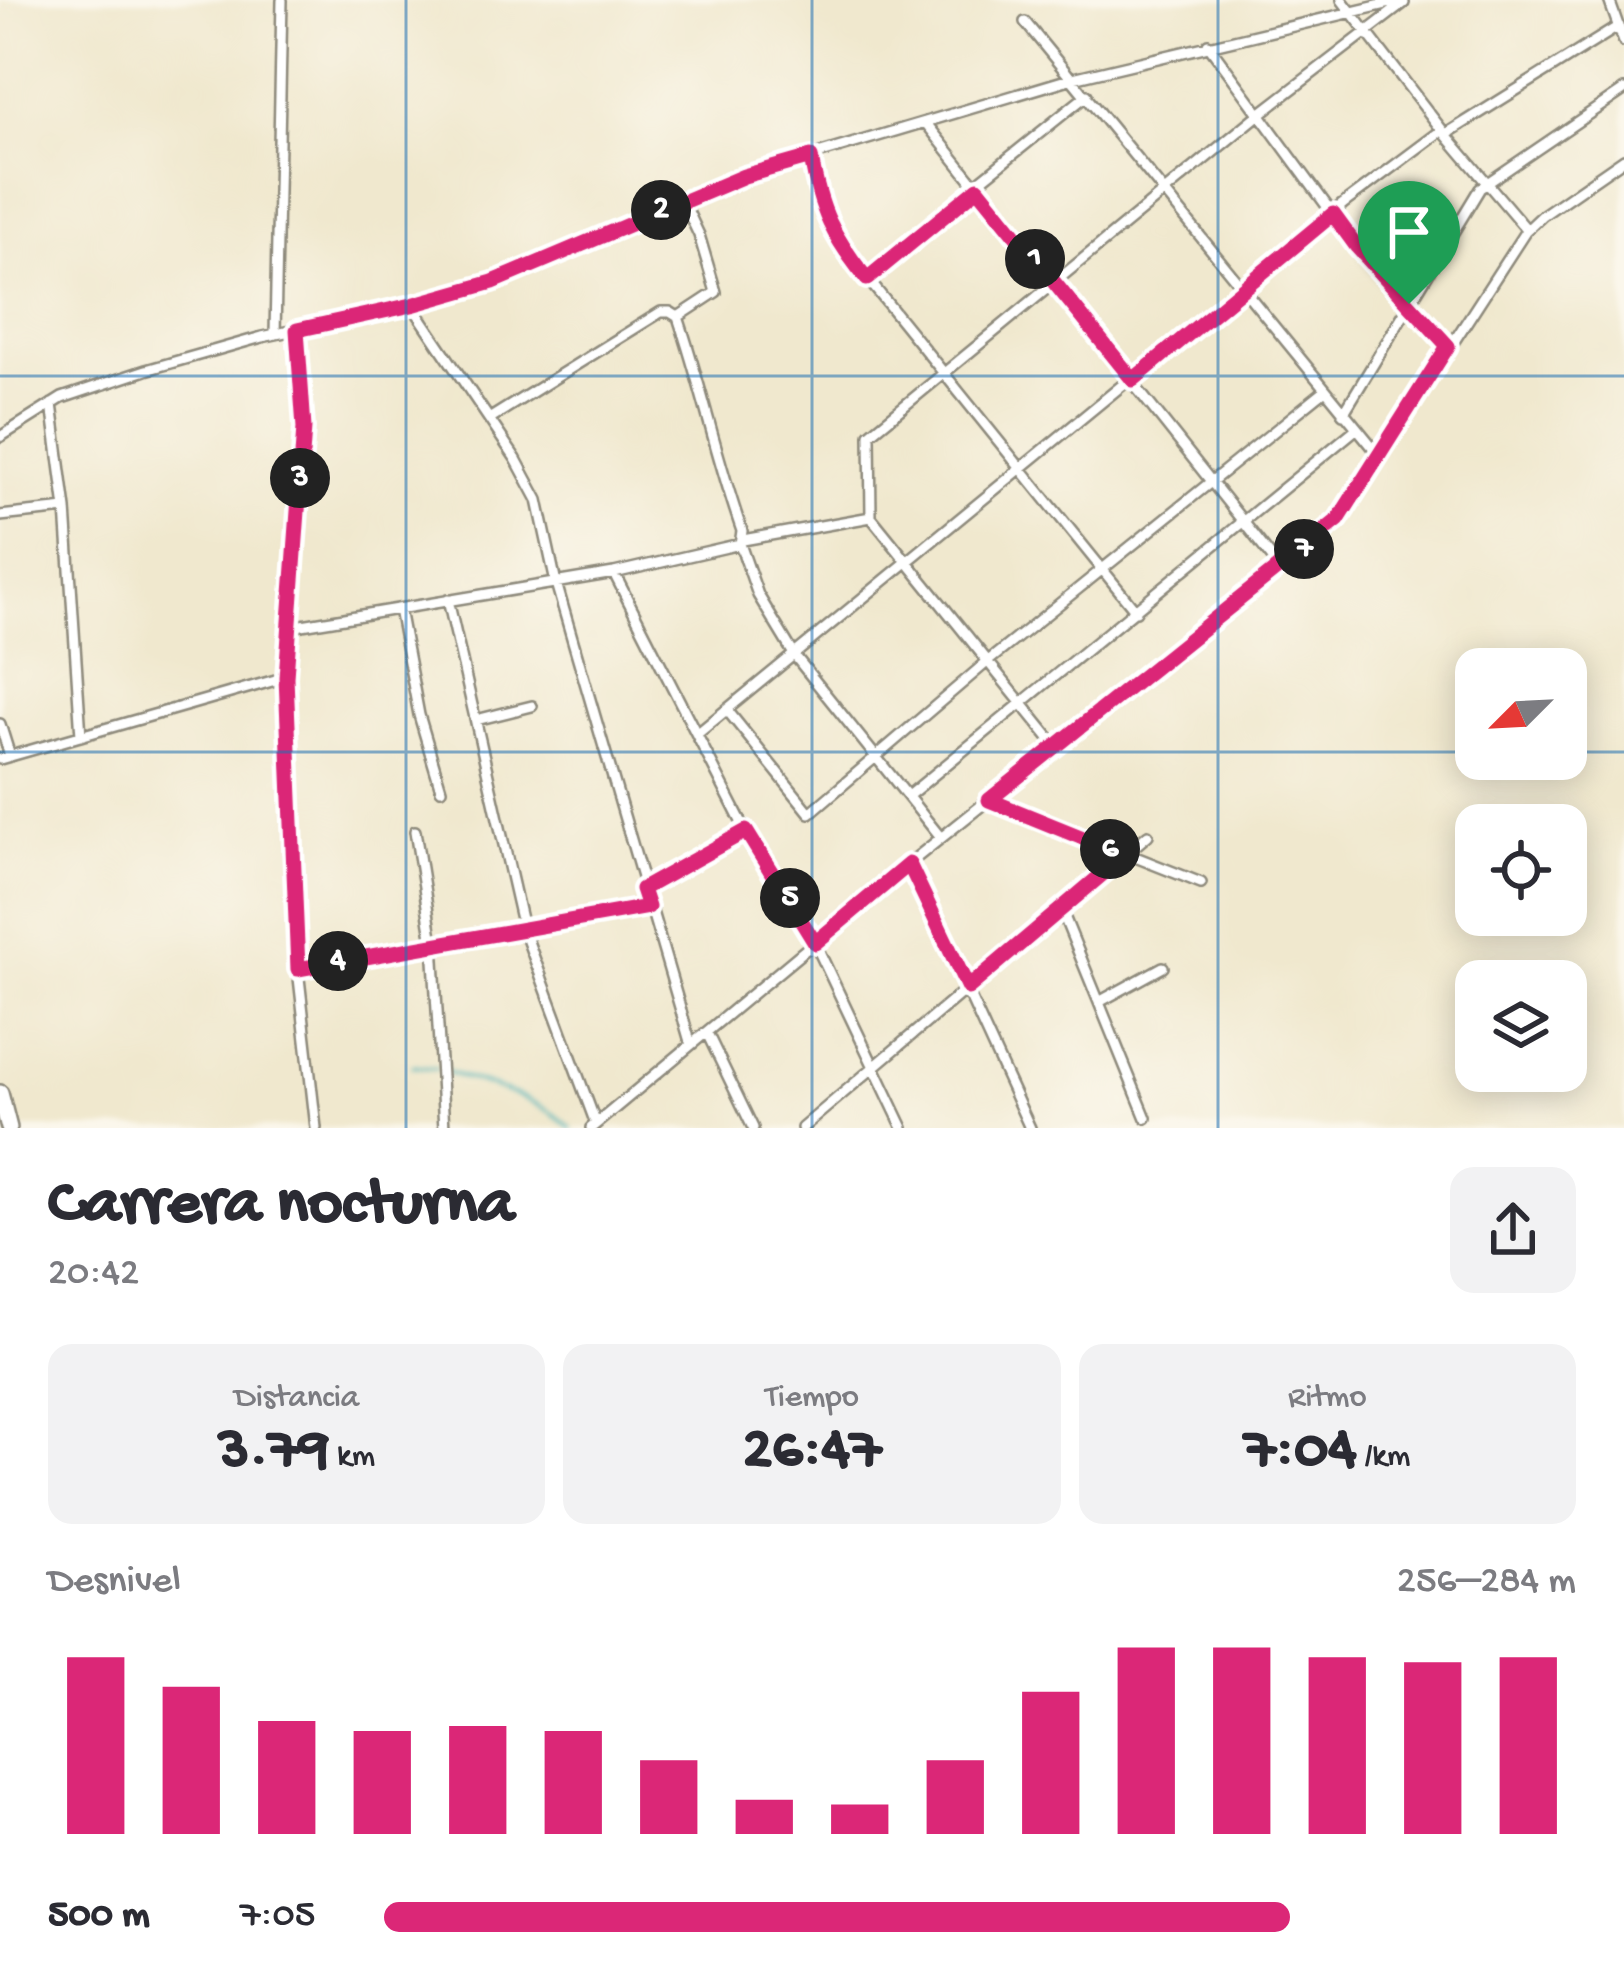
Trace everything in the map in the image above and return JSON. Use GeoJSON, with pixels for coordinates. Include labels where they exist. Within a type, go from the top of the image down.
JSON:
{"type":"FeatureCollection","features":[{"type":"Feature","properties":{"kind":"highway"},"geometry":{"type":"LineString","coordinates":[[0,1093],[9,1128]]}},
{"type":"Feature","properties":{"kind":"street"},"geometry":{"type":"LineString","coordinates":[[275,334],[282,0]]}},
{"type":"Feature","properties":{"kind":"street"},"geometry":{"type":"LineString","coordinates":[[1342,0],[1527,230]]}},
{"type":"Feature","properties":{"kind":"street"},"geometry":{"type":"LineString","coordinates":[[0,437],[52,404],[146,370],[493,282],[744,176],[1073,78],[1406,0]]}},
{"type":"Feature","properties":{"kind":"street"},"geometry":{"type":"LineString","coordinates":[[1057,747],[871,517],[870,434],[1164,191],[1406,0]]}},
{"type":"Feature","properties":{"kind":"street"},"geometry":{"type":"LineString","coordinates":[[1610,0],[1624,42]]}},
{"type":"Feature","properties":{"kind":"street"},"geometry":{"type":"LineString","coordinates":[[1025,22],[1380,456]]}},
{"type":"Feature","properties":{"kind":"street"},"geometry":{"type":"LineString","coordinates":[[697,734],[1333,214],[1444,132],[1618,26]]}},
{"type":"Feature","properties":{"kind":"street"},"geometry":{"type":"LineString","coordinates":[[1208,44],[1357,247],[1448,346]]}},
{"type":"Feature","properties":{"kind":"street"},"geometry":{"type":"LineString","coordinates":[[1343,414],[1485,182],[1624,90]]}},
{"type":"Feature","properties":{"kind":"street"},"geometry":{"type":"LineString","coordinates":[[867,279],[1087,95]]}},
{"type":"Feature","properties":{"kind":"street"},"geometry":{"type":"LineString","coordinates":[[925,122],[1280,568]]}},
{"type":"Feature","properties":{"kind":"street"},"geometry":{"type":"LineString","coordinates":[[811,157],[825,218],[837,241],[1136,611]]}},
{"type":"Feature","properties":{"kind":"street"},"geometry":{"type":"LineString","coordinates":[[448,601],[523,928],[594,1126],[909,864],[1338,520],[1527,230],[1624,159]]}},
{"type":"Feature","properties":{"kind":"street"},"geometry":{"type":"LineString","coordinates":[[678,317],[716,292],[683,200]]}},
{"type":"Feature","properties":{"kind":"street"},"geometry":{"type":"LineString","coordinates":[[412,305],[538,500],[556,583],[691,1045]]}},
{"type":"Feature","properties":{"kind":"street"},"geometry":{"type":"LineString","coordinates":[[489,419],[661,312],[678,317],[758,595],[795,656],[941,838]]}},
{"type":"Feature","properties":{"kind":"street"},"geometry":{"type":"LineString","coordinates":[[297,330],[304,428],[286,677],[298,969],[316,1128]]}},
{"type":"Feature","properties":{"kind":"street"},"geometry":{"type":"LineString","coordinates":[[727,710],[810,813],[987,662],[1324,391]]}},
{"type":"Feature","properties":{"kind":"street"},"geometry":{"type":"LineString","coordinates":[[52,404],[66,509],[81,736]]}},
{"type":"Feature","properties":{"kind":"street"},"geometry":{"type":"LineString","coordinates":[[908,796],[1356,429]]}},
{"type":"Feature","properties":{"kind":"street"},"geometry":{"type":"LineString","coordinates":[[0,516],[66,509]]}},
{"type":"Feature","properties":{"kind":"street"},"geometry":{"type":"LineString","coordinates":[[290,627],[614,573],[871,517]]}},
{"type":"Feature","properties":{"kind":"street"},"geometry":{"type":"LineString","coordinates":[[614,573],[746,831],[815,943],[903,1128]]}},
{"type":"Feature","properties":{"kind":"street"},"geometry":{"type":"LineString","coordinates":[[399,609],[419,715],[441,789]]}},
{"type":"Feature","properties":{"kind":"street"},"geometry":{"type":"LineString","coordinates":[[0,724],[5,758],[286,677]]}},
{"type":"Feature","properties":{"kind":"street"},"geometry":{"type":"LineString","coordinates":[[476,720],[532,706]]}},
{"type":"Feature","properties":{"kind":"street"},"geometry":{"type":"LineString","coordinates":[[989,800],[1201,883]]}},
{"type":"Feature","properties":{"kind":"street"},"geometry":{"type":"LineString","coordinates":[[415,831],[433,943],[444,1128]]}},
{"type":"Feature","properties":{"kind":"street"},"geometry":{"type":"LineString","coordinates":[[642,889],[746,831]]}},
{"type":"Feature","properties":{"kind":"street"},"geometry":{"type":"LineString","coordinates":[[802,1128],[1148,835]]}},
{"type":"Feature","properties":{"kind":"street"},"geometry":{"type":"LineString","coordinates":[[909,864],[1030,1128]]}},
{"type":"Feature","properties":{"kind":"street"},"geometry":{"type":"LineString","coordinates":[[298,969],[648,907]]}},
{"type":"Feature","properties":{"kind":"street"},"geometry":{"type":"LineString","coordinates":[[1061,909],[1146,1118]]}},
{"type":"Feature","properties":{"kind":"street"},"geometry":{"type":"LineString","coordinates":[[1100,1002],[1163,967]]}},
{"type":"Feature","properties":{"kind":"street"},"geometry":{"type":"LineString","coordinates":[[707,1033],[753,1128]]}},
{"type":"Feature","properties":{"kind":"waterway"},"geometry":{"type":"LineString","coordinates":[[413,1066],[436,1069]]}},
{"type":"Feature","properties":{"kind":"waterway"},"geometry":{"type":"LineString","coordinates":[[444,1071],[527,1100],[571,1128]]}},
{"type":"Feature","properties":{"kind":"route"},"geometry":{"type":"LineString","coordinates":[[811,157],[825,218],[867,279],[978,188],[1133,380],[1333,214],[1409,304],[1448,346],[1338,520],[989,800],[1125,855],[968,988],[909,864],[815,943],[746,831],[642,889],[648,907],[298,969],[286,677],[304,428],[297,330],[493,282],[744,176],[811,157]]}}]}
